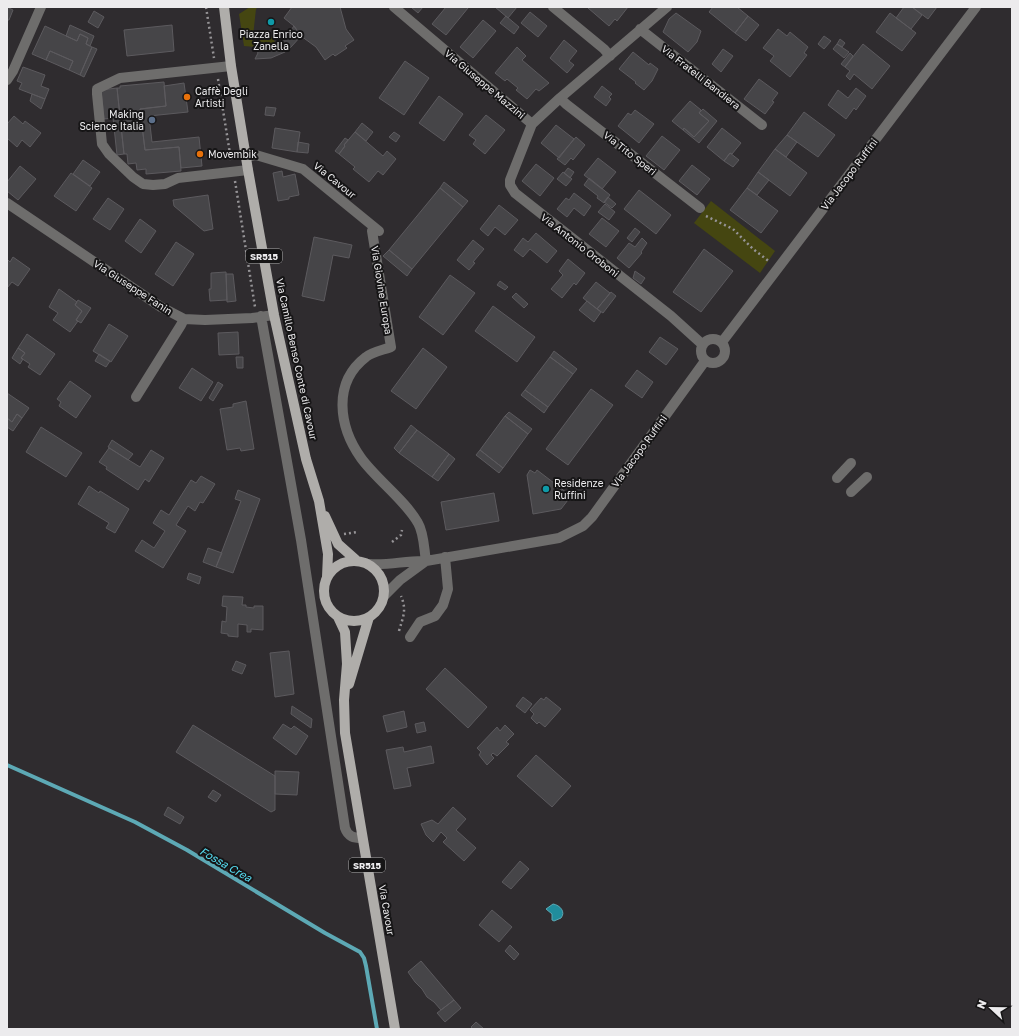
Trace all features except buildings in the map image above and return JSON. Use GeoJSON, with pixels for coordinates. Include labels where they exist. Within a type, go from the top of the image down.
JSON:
{"type":"FeatureCollection","features":[{"type":"Feature","properties":{"kind":"main road","name":"Via Camillo Benso Conte di Cavour"},"geometry":{"type":"LineString","coordinates":[[224,7],[231,66],[274,315],[306,459],[319,501]]}},
{"type":"Feature","properties":{"kind":"main road","name":"SR515"},"geometry":{"type":"LineString","coordinates":[[319,501],[338,544],[356,560]]}},
{"type":"Feature","properties":{"kind":"main road","name":"SR515"},"geometry":{"type":"LineString","coordinates":[[319,501],[328,554],[327,577]]}},
{"type":"Feature","properties":{"kind":"main road"},"geometry":{"type":"LineString","coordinates":[[356,560],[369,564],[382,578],[384,586],[384,596],[379,608],[369,617],[362,620],[345,620],[331,611],[326,603],[324,586],[327,577],[339,564],[347,561],[356,560]]}},
{"type":"Feature","properties":{"kind":"main road","name":"Via Cavour"},"geometry":{"type":"LineString","coordinates":[[338,616],[345,632],[347,664],[344,700],[345,733],[395,1029]]}},
{"type":"Feature","properties":{"kind":"main road","name":"Via Cavour"},"geometry":{"type":"LineString","coordinates":[[344,700],[369,617]]}},
{"type":"Feature","properties":{"kind":"street"},"geometry":{"type":"LineString","coordinates":[[7,80],[13,71],[41,7]]}},
{"type":"Feature","properties":{"kind":"street","name":"Via Giuseppe Mazzini"},"geometry":{"type":"LineString","coordinates":[[394,7],[532,124],[560,98],[667,7]]}},
{"type":"Feature","properties":{"kind":"street"},"geometry":{"type":"LineString","coordinates":[[553,7],[604,49],[610,56]]}},
{"type":"Feature","properties":{"kind":"street","name":"Via Jacopo Ruffini"},"geometry":{"type":"LineString","coordinates":[[722,342],[976,7]]}},
{"type":"Feature","properties":{"kind":"street","name":"Via Fratelli Bandiera"},"geometry":{"type":"LineString","coordinates":[[640,29],[762,125]]}},
{"type":"Feature","properties":{"kind":"street"},"geometry":{"type":"LineString","coordinates":[[231,66],[120,78],[102,86],[98,89],[97,94],[102,144],[109,154],[133,177],[144,184],[165,184],[178,178],[248,170]]}},
{"type":"Feature","properties":{"kind":"street","name":"Via Tito Speri"},"geometry":{"type":"LineString","coordinates":[[560,98],[700,208]]}},
{"type":"Feature","properties":{"kind":"street","name":"Via Antonio Oroboni"},"geometry":{"type":"LineString","coordinates":[[532,124],[510,180],[510,185],[515,193],[671,316],[703,345]]}},
{"type":"Feature","properties":{"kind":"street","name":"Via Cavour"},"geometry":{"type":"LineString","coordinates":[[246,157],[256,155],[303,169],[376,231]]}},
{"type":"Feature","properties":{"kind":"street","name":"Via Giuseppe Fanin"},"geometry":{"type":"LineString","coordinates":[[7,203],[161,307],[184,319],[205,320],[274,315]]}},
{"type":"Feature","properties":{"kind":"street","name":"Via Giovine Europa"},"geometry":{"type":"LineString","coordinates":[[376,231],[391,347],[367,356],[355,368],[348,378],[343,391],[342,408],[346,430],[351,443],[362,460],[407,508],[420,527],[426,561]]}},
{"type":"Feature","properties":{"kind":"street"},"geometry":{"type":"LineString","coordinates":[[261,316],[301,540],[346,828],[347,832],[354,838],[362,838]]}},
{"type":"Feature","properties":{"kind":"street"},"geometry":{"type":"LineString","coordinates":[[136,397],[184,319]]}},
{"type":"Feature","properties":{"kind":"street"},"geometry":{"type":"LineString","coordinates":[[712,338],[722,342],[726,350],[723,358],[715,363],[706,361],[701,352],[703,345],[707,340],[712,338]]}},
{"type":"Feature","properties":{"kind":"street","name":"Via Jacopo Ruffini"},"geometry":{"type":"LineString","coordinates":[[369,564],[397,564],[413,560],[426,561],[559,538],[582,526],[592,517],[706,361]]}},
{"type":"Feature","properties":{"kind":"street"},"geometry":{"type":"LineString","coordinates":[[837,478],[851,463]]}},
{"type":"Feature","properties":{"kind":"street"},"geometry":{"type":"LineString","coordinates":[[851,492],[867,477]]}},
{"type":"Feature","properties":{"kind":"street"},"geometry":{"type":"LineString","coordinates":[[410,637],[420,622],[435,616],[443,605],[448,589],[445,557]]}},
{"type":"Feature","properties":{"kind":"street","name":"Via Jacopo Ruffini"},"geometry":{"type":"LineString","coordinates":[[384,596],[400,580],[426,561]]}},
{"type":"Feature","properties":{"kind":"path"},"geometry":{"type":"LineString","coordinates":[[700,208],[702,213],[708,217],[733,229],[753,249],[770,262]]}},
{"type":"Feature","properties":{"kind":"path"},"geometry":{"type":"LineString","coordinates":[[392,542],[401,534],[402,530]]}},
{"type":"Feature","properties":{"kind":"path"},"geometry":{"type":"LineString","coordinates":[[339,534],[357,532]]}},
{"type":"Feature","properties":{"kind":"path"},"geometry":{"type":"LineString","coordinates":[[399,631],[404,612],[404,604],[401,596]]}},
{"type":"Feature","properties":{"kind":"shaded area"},"geometry":{"type":"Polygon","coordinates":[[[250,7],[258,7],[256,9],[253,36],[269,33],[275,42],[264,47],[244,46],[239,14],[250,7]]]}},
{"type":"Feature","properties":{"kind":"shaded area"},"geometry":{"type":"Polygon","coordinates":[[[711,201],[775,251],[760,273],[694,223],[711,201]]]}},
{"type":"Feature","properties":{"kind":"water"},"geometry":{"type":"Polygon","coordinates":[[[553,904],[560,907],[563,911],[561,918],[554,921],[552,920],[552,914],[546,909],[553,904]]]}},
{"type":"Feature","properties":{"kind":"waterway","name":"Fossa Crea"},"geometry":{"type":"LineString","coordinates":[[7,765],[135,822],[187,850],[325,933],[360,952],[364,958],[366,966],[377,1029]]}},
{"type":"Feature","properties":{"kind":"place","name":"Piazza Enrico Zanella"},"geometry":{"type":"Point","coordinates":[271,22]}},
{"type":"Feature","properties":{"kind":"place","name":"Caffè Degli Artisti"},"geometry":{"type":"Point","coordinates":[187,97]}},
{"type":"Feature","properties":{"kind":"place","name":"Making Science Italia"},"geometry":{"type":"Point","coordinates":[152,120]}},
{"type":"Feature","properties":{"kind":"place","name":"Movembik"},"geometry":{"type":"Point","coordinates":[200,154]}},
{"type":"Feature","properties":{"kind":"place","name":"Residenze Ruffini"},"geometry":{"type":"Point","coordinates":[546,489]}}]}
